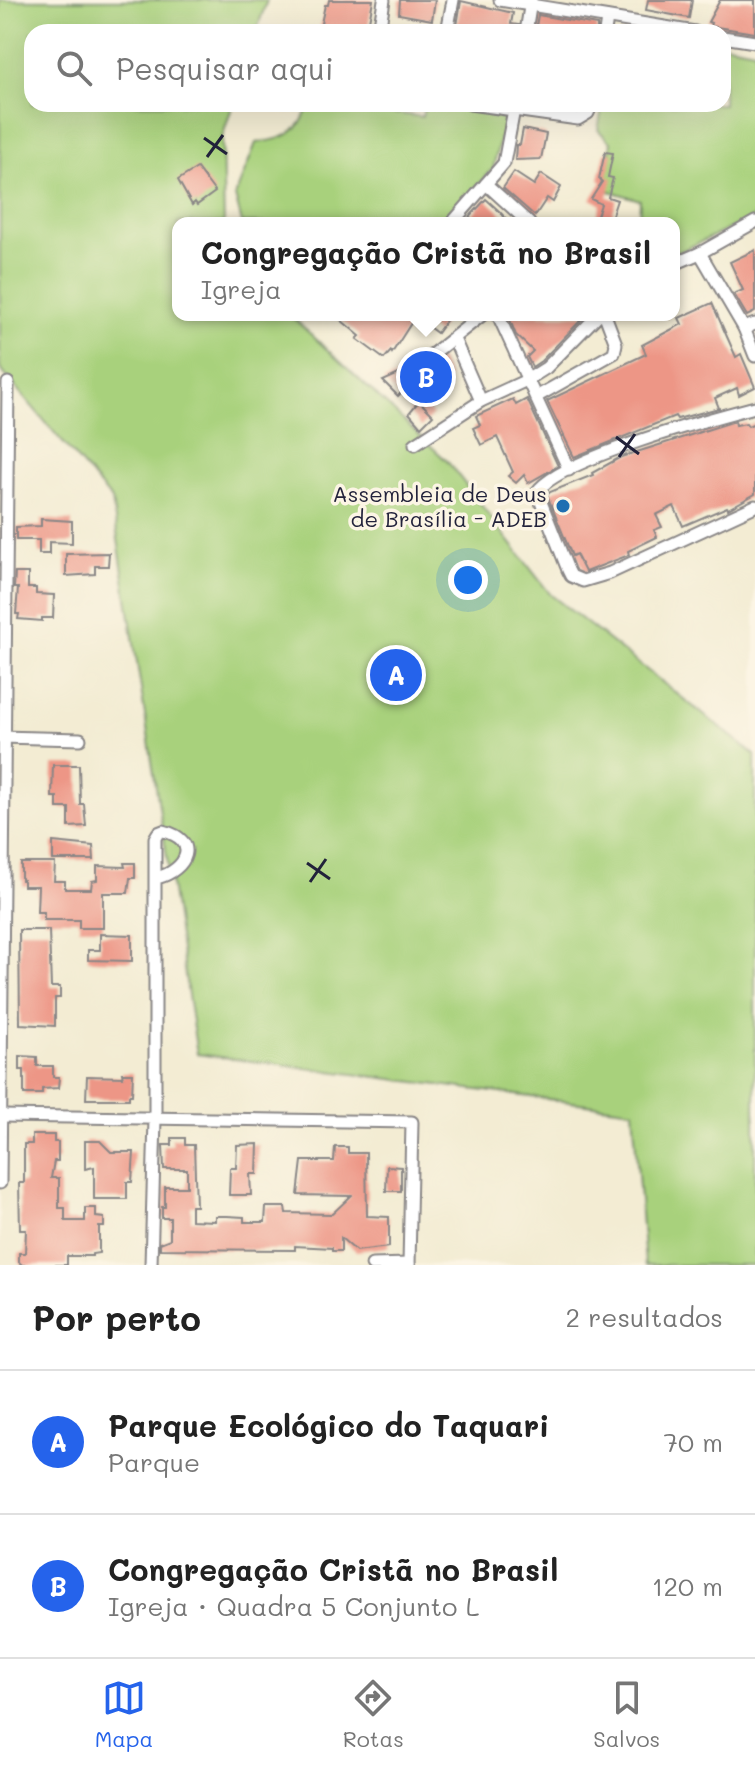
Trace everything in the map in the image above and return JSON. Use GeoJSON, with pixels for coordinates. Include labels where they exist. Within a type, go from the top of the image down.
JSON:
{"type":"FeatureCollection","features":[{"type":"Feature","properties":{"kind":"street"},"geometry":{"type":"LineString","coordinates":[[380,24],[384,0]]}},
{"type":"Feature","properties":{"kind":"street"},"geometry":{"type":"LineString","coordinates":[[448,24],[453,0]]}},
{"type":"Feature","properties":{"kind":"street"},"geometry":{"type":"LineString","coordinates":[[500,0],[645,24]]}},
{"type":"Feature","properties":{"kind":"street"},"geometry":{"type":"LineString","coordinates":[[527,24],[531,3]]}},
{"type":"Feature","properties":{"kind":"street"},"geometry":{"type":"LineString","coordinates":[[606,24],[607,18]]}},
{"type":"Feature","properties":{"kind":"street"},"geometry":{"type":"LineString","coordinates":[[731,38],[755,42]]}},
{"type":"Feature","properties":{"kind":"street"},"geometry":{"type":"LineString","coordinates":[[457,217],[504,163],[514,112]]}},
{"type":"Feature","properties":{"kind":"street"},"geometry":{"type":"LineString","coordinates":[[541,112],[578,119],[588,112]]}},
{"type":"Feature","properties":{"kind":"street"},"geometry":{"type":"LineString","coordinates":[[486,184],[522,217]]}},
{"type":"Feature","properties":{"kind":"street"},"geometry":{"type":"LineString","coordinates":[[680,261],[755,222]]}},
{"type":"Feature","properties":{"kind":"street"},"geometry":{"type":"LineString","coordinates":[[700,253],[749,326],[755,356]]}},
{"type":"Feature","properties":{"kind":"street"},"geometry":{"type":"LineString","coordinates":[[429,357],[475,321]]}},
{"type":"Feature","properties":{"kind":"street"},"geometry":{"type":"LineString","coordinates":[[501,321],[569,470]]}},
{"type":"Feature","properties":{"kind":"street"},"geometry":{"type":"LineString","coordinates":[[415,444],[481,401],[527,380],[559,356],[592,321]]}},
{"type":"Feature","properties":{"kind":"street"},"geometry":{"type":"LineString","coordinates":[[536,397],[614,353],[616,344],[607,321]]}},
{"type":"Feature","properties":{"kind":"street"},"geometry":{"type":"LineString","coordinates":[[454,339],[481,401]]}},
{"type":"Feature","properties":{"kind":"street"},"geometry":{"type":"LineString","coordinates":[[0,1183],[2,737],[8,383]]}},
{"type":"Feature","properties":{"kind":"street"},"geometry":{"type":"LineString","coordinates":[[755,407],[663,432],[569,470],[539,489],[539,500],[568,570],[571,576],[583,581],[594,580],[755,506]]}},
{"type":"Feature","properties":{"kind":"street"},"geometry":{"type":"LineString","coordinates":[[2,737],[80,739]]}},
{"type":"Feature","properties":{"kind":"street"},"geometry":{"type":"LineString","coordinates":[[151,1265],[157,878]]}},
{"type":"Feature","properties":{"kind":"street"},"geometry":{"type":"LineString","coordinates":[[1,1116],[412,1122],[409,1264],[372,1265]]}},
{"type":"Feature","properties":{"kind":"green space"},"geometry":{"type":"Polygon","coordinates":[[[0,0],[267,0],[259,24],[24,24],[24,112],[230,112],[222,138],[224,217],[172,217],[172,321],[296,321],[447,461],[551,595],[755,755],[755,1265],[645,1265],[633,1110],[197,1054],[112,500],[0,369],[0,0]]]}},
{"type":"Feature","properties":{"kind":"green space"},"geometry":{"type":"Polygon","coordinates":[[[731,46],[755,50],[755,217],[680,251],[680,217],[639,217],[640,200],[603,189],[611,142],[598,130],[601,112],[731,112],[731,46]]]}},
{"type":"Feature","properties":{"kind":"green space"},"geometry":{"type":"Polygon","coordinates":[[[386,112],[422,117],[423,112],[477,112],[500,116],[504,121],[493,169],[449,217],[240,217],[235,196],[256,143],[290,133],[305,114],[386,112]]]}},
{"type":"Feature","properties":{"kind":"building"},"geometry":{"type":"Polygon","coordinates":[[[329,0],[373,0],[368,24],[321,24],[325,5],[329,0]]]}},
{"type":"Feature","properties":{"kind":"building"},"geometry":{"type":"Polygon","coordinates":[[[400,0],[435,0],[432,20],[399,14],[400,0]]]}},
{"type":"Feature","properties":{"kind":"building"},"geometry":{"type":"Polygon","coordinates":[[[648,0],[692,0],[689,18],[646,10],[648,0]]]}},
{"type":"Feature","properties":{"kind":"building"},"geometry":{"type":"Polygon","coordinates":[[[720,0],[755,0],[755,33],[731,29],[731,24],[708,22],[720,0]]]}},
{"type":"Feature","properties":{"kind":"building"},"geometry":{"type":"Polygon","coordinates":[[[461,1],[513,13],[511,24],[457,24],[461,1]]]}},
{"type":"Feature","properties":{"kind":"building"},"geometry":{"type":"Polygon","coordinates":[[[538,15],[591,24],[536,24],[538,15]]]}},
{"type":"Feature","properties":{"kind":"building"},"geometry":{"type":"Polygon","coordinates":[[[523,129],[546,134],[541,159],[515,160],[516,145],[520,145],[523,129]]]}},
{"type":"Feature","properties":{"kind":"building"},"geometry":{"type":"Polygon","coordinates":[[[605,152],[613,153],[608,177],[613,178],[608,197],[617,200],[611,217],[597,216],[601,204],[591,199],[602,182],[599,179],[605,152]]]}},
{"type":"Feature","properties":{"kind":"building"},"geometry":{"type":"Polygon","coordinates":[[[197,168],[215,192],[197,205],[195,202],[192,205],[178,180],[197,168]]]}},
{"type":"Feature","properties":{"kind":"building"},"geometry":{"type":"Polygon","coordinates":[[[514,172],[534,185],[541,174],[561,187],[553,202],[547,198],[535,216],[503,188],[514,172]]]}},
{"type":"Feature","properties":{"kind":"building"},"geometry":{"type":"Polygon","coordinates":[[[486,199],[504,217],[470,217],[486,199]]]}},
{"type":"Feature","properties":{"kind":"building"},"geometry":{"type":"Polygon","coordinates":[[[755,250],[755,312],[747,316],[734,294],[743,290],[730,262],[755,250]]]}},
{"type":"Feature","properties":{"kind":"building"},"geometry":{"type":"Polygon","coordinates":[[[712,303],[736,357],[741,354],[755,387],[739,395],[737,388],[715,398],[719,408],[677,419],[675,416],[574,457],[547,401],[646,354],[642,345],[682,324],[680,318],[712,303]]]}},
{"type":"Feature","properties":{"kind":"building"},"geometry":{"type":"Polygon","coordinates":[[[342,321],[412,321],[392,353],[384,359],[357,339],[360,336],[342,321]]]}},
{"type":"Feature","properties":{"kind":"building"},"geometry":{"type":"Polygon","coordinates":[[[420,321],[446,321],[437,333],[420,321]]]}},
{"type":"Feature","properties":{"kind":"building"},"geometry":{"type":"Polygon","coordinates":[[[510,321],[580,321],[532,367],[527,357],[533,351],[516,335],[510,321]]]}},
{"type":"Feature","properties":{"kind":"building"},"geometry":{"type":"Polygon","coordinates":[[[440,359],[449,378],[412,395],[408,386],[398,396],[383,381],[423,363],[431,365],[440,359]]]}},
{"type":"Feature","properties":{"kind":"building"},"geometry":{"type":"Polygon","coordinates":[[[513,399],[516,405],[527,399],[558,466],[528,483],[524,475],[516,483],[508,476],[513,472],[497,437],[481,445],[473,428],[480,425],[476,416],[513,399]]]}},
{"type":"Feature","properties":{"kind":"building"},"geometry":{"type":"Polygon","coordinates":[[[419,401],[433,415],[421,427],[409,413],[419,401]]]}},
{"type":"Feature","properties":{"kind":"building"},"geometry":{"type":"Polygon","coordinates":[[[735,421],[736,425],[755,423],[755,494],[728,509],[683,526],[674,506],[656,515],[662,527],[654,530],[657,537],[628,551],[629,555],[585,572],[576,554],[572,556],[547,495],[593,475],[621,457],[735,421]]]}},
{"type":"Feature","properties":{"kind":"building"},"geometry":{"type":"Polygon","coordinates":[[[41,519],[72,521],[72,543],[49,542],[49,554],[39,554],[39,540],[16,540],[16,527],[41,526],[41,519]]]}},
{"type":"Feature","properties":{"kind":"building"},"geometry":{"type":"Polygon","coordinates":[[[109,553],[108,566],[95,566],[95,574],[66,576],[66,554],[109,553]]]}},
{"type":"Feature","properties":{"kind":"building"},"geometry":{"type":"Polygon","coordinates":[[[15,573],[28,573],[28,588],[36,588],[36,594],[54,595],[53,618],[42,618],[42,621],[18,619],[15,573]]]}},
{"type":"Feature","properties":{"kind":"building"},"geometry":{"type":"Polygon","coordinates":[[[53,765],[79,765],[80,804],[84,804],[86,826],[69,827],[69,808],[57,808],[57,797],[52,797],[53,765]]]}},
{"type":"Feature","properties":{"kind":"building"},"geometry":{"type":"Polygon","coordinates":[[[53,842],[93,846],[94,860],[53,860],[53,842]]]}},
{"type":"Feature","properties":{"kind":"building"},"geometry":{"type":"Polygon","coordinates":[[[21,863],[55,863],[54,881],[65,881],[65,889],[91,889],[92,881],[97,880],[97,866],[125,867],[124,863],[135,863],[135,878],[130,878],[128,893],[103,893],[103,928],[79,928],[79,920],[44,920],[44,912],[37,912],[38,886],[23,886],[21,863]]]}},
{"type":"Feature","properties":{"kind":"building"},"geometry":{"type":"Polygon","coordinates":[[[19,930],[49,930],[51,987],[60,987],[60,998],[55,998],[55,1026],[20,1024],[19,930]]]}},
{"type":"Feature","properties":{"kind":"building"},"geometry":{"type":"Polygon","coordinates":[[[100,934],[132,935],[132,961],[88,960],[88,950],[100,950],[100,934]]]}},
{"type":"Feature","properties":{"kind":"building"},"geometry":{"type":"Polygon","coordinates":[[[20,1056],[37,1057],[37,1066],[53,1066],[53,1077],[59,1077],[58,1088],[42,1089],[42,1094],[24,1094],[24,1070],[20,1070],[20,1056]]]}},
{"type":"Feature","properties":{"kind":"building"},"geometry":{"type":"Polygon","coordinates":[[[122,1073],[133,1073],[129,1099],[86,1099],[87,1076],[123,1077],[122,1073]]]}},
{"type":"Feature","properties":{"kind":"building"},"geometry":{"type":"Polygon","coordinates":[[[32,1135],[54,1135],[54,1142],[58,1142],[58,1161],[54,1161],[51,1178],[59,1178],[59,1208],[65,1208],[65,1221],[85,1221],[85,1208],[96,1208],[96,1217],[104,1218],[104,1227],[99,1227],[99,1253],[67,1256],[67,1265],[22,1265],[19,1262],[19,1253],[25,1253],[26,1230],[20,1230],[19,1183],[24,1183],[24,1144],[32,1144],[32,1135]]]}},
{"type":"Feature","properties":{"kind":"building"},"geometry":{"type":"Polygon","coordinates":[[[172,1138],[185,1138],[185,1145],[194,1145],[196,1206],[191,1206],[191,1220],[215,1221],[215,1216],[227,1216],[244,1217],[244,1222],[265,1222],[266,1207],[285,1207],[286,1213],[332,1214],[351,1196],[298,1195],[302,1161],[334,1161],[335,1147],[348,1147],[348,1153],[366,1153],[367,1216],[389,1217],[389,1247],[356,1251],[341,1238],[341,1251],[295,1246],[295,1250],[160,1249],[160,1243],[170,1239],[170,1218],[162,1218],[165,1187],[187,1187],[187,1169],[164,1169],[163,1145],[172,1145],[172,1138]]]}},
{"type":"Feature","properties":{"kind":"building"},"geometry":{"type":"Polygon","coordinates":[[[85,1141],[100,1141],[111,1152],[134,1152],[132,1182],[127,1182],[127,1199],[94,1199],[94,1167],[85,1169],[85,1141]]]}},
{"type":"Feature","properties":{"kind":"building"},"geometry":{"type":"Polygon","coordinates":[[[258,1144],[257,1174],[250,1174],[251,1195],[229,1195],[230,1168],[236,1168],[237,1145],[258,1144]]]}},
{"type":"Feature","properties":{"kind":"building"},"geometry":{"type":"Polygon","coordinates":[[[387,1166],[401,1167],[401,1191],[386,1191],[387,1166]]]}},
{"type":"Feature","properties":{"kind":"place","name":"Congregação Cristã no Brasil"},"geometry":{"type":"Point","coordinates":[426,377]}},
{"type":"Feature","properties":{"kind":"place","name":"Assembleia de Deus de Brasília - ADEB"},"geometry":{"type":"Point","coordinates":[563,506]}},
{"type":"Feature","properties":{"kind":"place","name":"Parque Ecológico do Taquari"},"geometry":{"type":"Point","coordinates":[396,675]}}]}
